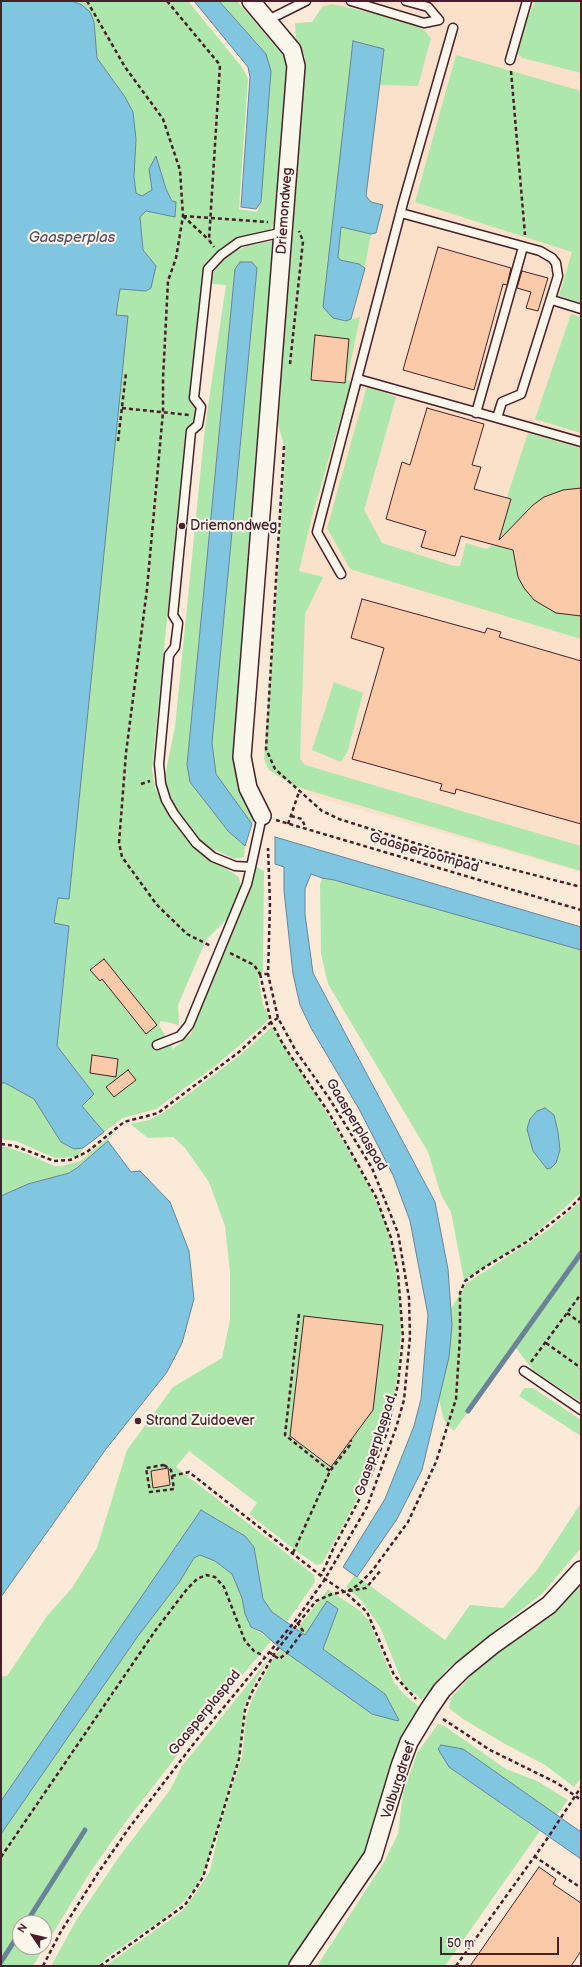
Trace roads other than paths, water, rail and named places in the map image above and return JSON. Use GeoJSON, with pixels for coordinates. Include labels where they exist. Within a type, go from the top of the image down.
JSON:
{"type":"FeatureCollection","features":[{"type":"Feature","properties":{"kind":"street","name":"Driemondweg"},"geometry":{"type":"LineString","coordinates":[[252,1],[292,50],[296,66],[242,757],[248,788],[262,816]]}},
{"type":"Feature","properties":{"kind":"street","name":"Valburgdreef"},"geometry":{"type":"LineString","coordinates":[[298,1966],[373,1856],[405,1754],[410,1742],[429,1709],[442,1690],[462,1670],[494,1644],[549,1604],[565,1589],[581,1570]]}},
{"type":"Feature","properties":{"kind":"lane"},"geometry":{"type":"LineString","coordinates":[[268,20],[306,1]]}},
{"type":"Feature","properties":{"kind":"lane"},"geometry":{"type":"LineString","coordinates":[[351,1],[424,23],[439,20],[428,7],[406,1]]}},
{"type":"Feature","properties":{"kind":"lane"},"geometry":{"type":"LineString","coordinates":[[510,60],[527,1]]}},
{"type":"Feature","properties":{"kind":"lane"},"geometry":{"type":"LineString","coordinates":[[341,574],[317,532],[401,213],[453,28]]}},
{"type":"Feature","properties":{"kind":"lane"},"geometry":{"type":"LineString","coordinates":[[401,213],[547,253],[556,263],[558,276],[552,300],[521,394],[502,402],[497,418]]}},
{"type":"Feature","properties":{"kind":"lane"},"geometry":{"type":"LineString","coordinates":[[251,867],[235,866],[213,857],[196,843],[168,804],[160,779],[159,764],[168,655],[175,646],[178,624],[173,615],[191,431],[198,425],[201,407],[194,398],[208,269],[221,255],[239,242],[284,228]]}},
{"type":"Feature","properties":{"kind":"lane"},"geometry":{"type":"LineString","coordinates":[[476,412],[524,247]]}},
{"type":"Feature","properties":{"kind":"lane"},"geometry":{"type":"LineString","coordinates":[[552,300],[581,309]]}},
{"type":"Feature","properties":{"kind":"lane"},"geometry":{"type":"LineString","coordinates":[[358,379],[581,442]]}},
{"type":"Feature","properties":{"kind":"lane"},"geometry":{"type":"LineString","coordinates":[[157,1045],[180,1036],[189,1025],[247,884],[262,816]]}},
{"type":"Feature","properties":{"kind":"lane"},"geometry":{"type":"LineString","coordinates":[[524,1372],[581,1410]]}},
{"type":"Feature","properties":{"kind":"water","name":"Gaasperplas"},"geometry":{"type":"Polygon","coordinates":[[[1,1],[72,1],[82,5],[90,12],[94,22],[97,58],[125,97],[133,112],[136,139],[134,177],[136,193],[142,196],[152,190],[149,169],[156,156],[166,189],[172,201],[176,202],[175,217],[146,211],[140,217],[143,250],[156,266],[151,288],[146,291],[120,289],[116,315],[128,316],[69,899],[58,898],[54,923],[69,926],[57,1046],[94,1094],[82,1106],[104,1132],[83,1148],[74,1149],[61,1142],[34,1099],[5,1083],[1,1083],[1,1]]]}},
{"type":"Feature","properties":{"kind":"water"},"geometry":{"type":"Polygon","coordinates":[[[194,1],[219,1],[266,54],[271,71],[261,202],[256,209],[241,207],[250,77],[248,67],[194,1]]]}},
{"type":"Feature","properties":{"kind":"water"},"geometry":{"type":"Polygon","coordinates":[[[353,41],[384,49],[366,196],[371,202],[383,205],[376,233],[371,234],[341,227],[338,257],[340,260],[359,264],[365,268],[351,319],[346,321],[333,318],[323,307],[353,41]]]}},
{"type":"Feature","properties":{"kind":"water"},"geometry":{"type":"Polygon","coordinates":[[[240,262],[252,262],[257,268],[212,743],[216,774],[252,824],[245,846],[228,831],[190,782],[187,765],[235,269],[240,262]]]}},
{"type":"Feature","properties":{"kind":"water"},"geometry":{"type":"Polygon","coordinates":[[[275,837],[581,927],[581,950],[311,874],[305,889],[305,914],[313,973],[435,1202],[448,1269],[452,1325],[449,1357],[422,1470],[397,1519],[357,1577],[343,1567],[385,1499],[414,1426],[421,1399],[428,1315],[410,1221],[393,1175],[359,1109],[311,1028],[300,1005],[293,974],[284,891],[284,867],[275,864],[275,837]]]}},
{"type":"Feature","properties":{"kind":"water"},"geometry":{"type":"Polygon","coordinates":[[[545,1108],[554,1115],[560,1150],[556,1163],[551,1168],[547,1169],[533,1151],[527,1129],[530,1119],[537,1111],[545,1108]]]}},
{"type":"Feature","properties":{"kind":"water"},"geometry":{"type":"Polygon","coordinates":[[[108,1141],[131,1172],[140,1171],[170,1202],[189,1251],[194,1299],[182,1343],[167,1372],[106,1449],[1,1597],[1,1196],[28,1184],[69,1173],[108,1141]]]}},
{"type":"Feature","properties":{"kind":"water"},"geometry":{"type":"Polygon","coordinates":[[[201,1510],[245,1536],[254,1547],[263,1599],[272,1612],[305,1635],[327,1601],[338,1609],[323,1649],[385,1694],[399,1720],[372,1714],[281,1649],[262,1632],[251,1627],[245,1614],[242,1598],[232,1574],[215,1561],[200,1555],[194,1558],[180,1581],[138,1636],[1,1834],[1,1801],[201,1510]]]}},
{"type":"Feature","properties":{"kind":"water"},"geometry":{"type":"Polygon","coordinates":[[[441,1745],[463,1749],[581,1832],[581,1859],[449,1767],[438,1749],[441,1745]]]}},
{"type":"Feature","properties":{"kind":"waterway"},"geometry":{"type":"LineString","coordinates":[[468,1411],[581,1253]]}},
{"type":"Feature","properties":{"kind":"waterway"},"geometry":{"type":"LineString","coordinates":[[31,1915],[85,1830]]}},
{"type":"Feature","properties":{"kind":"waterway"},"geometry":{"type":"LineString","coordinates":[[1,1962],[12,1945]]}},
{"type":"Feature","properties":{"kind":"place","name":"Driemondweg"},"geometry":{"type":"Point","coordinates":[182,526]}},
{"type":"Feature","properties":{"kind":"place","name":"Strand Zuidoever"},"geometry":{"type":"Point","coordinates":[138,1421]}}]}
